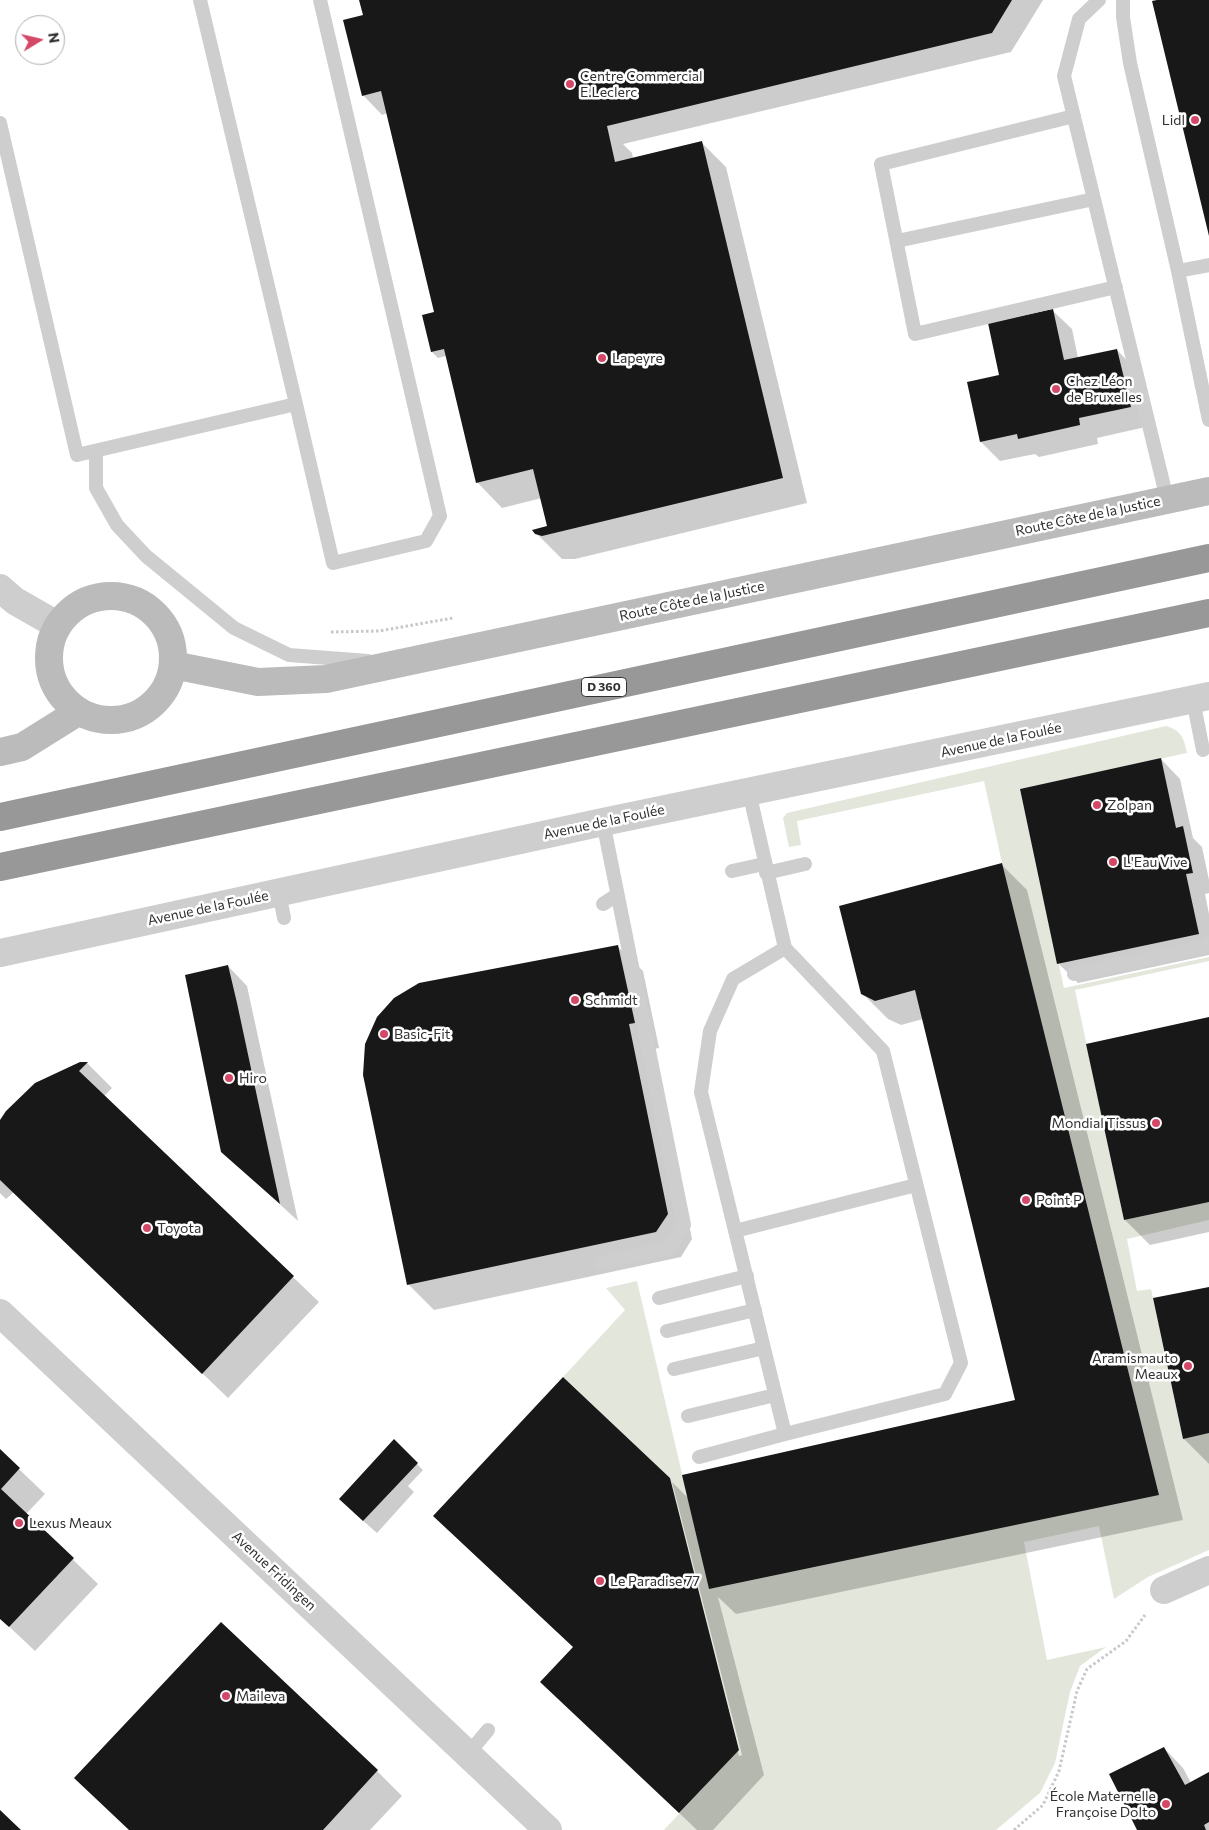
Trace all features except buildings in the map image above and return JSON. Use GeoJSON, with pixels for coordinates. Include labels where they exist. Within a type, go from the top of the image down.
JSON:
{"type":"FeatureCollection","features":[{"type":"Feature","properties":{"kind":"highway","name":"D 360"},"geometry":{"type":"LineString","coordinates":[[0,817],[1209,558]]}},
{"type":"Feature","properties":{"kind":"highway"},"geometry":{"type":"LineString","coordinates":[[0,867],[1209,613]]}},
{"type":"Feature","properties":{"kind":"street","name":"Route Côte de la Justice"},"geometry":{"type":"LineString","coordinates":[[173,665],[258,682],[326,679],[1209,491]]}},
{"type":"Feature","properties":{"kind":"street"},"geometry":{"type":"LineString","coordinates":[[0,588],[15,601],[58,625]]}},
{"type":"Feature","properties":{"kind":"street"},"geometry":{"type":"LineString","coordinates":[[110,595],[131,599],[150,609],[164,625],[172,644],[173,665],[167,685],[156,703],[139,715],[118,721],[98,720],[78,712],[60,694],[53,682],[48,663],[50,643],[58,625],[71,609],[90,599],[110,595]]}},
{"type":"Feature","properties":{"kind":"street","name":"Avenue de la Foulée"},"geometry":{"type":"LineString","coordinates":[[0,953],[282,905],[603,822],[1201,698]]}},
{"type":"Feature","properties":{"kind":"street"},"geometry":{"type":"LineString","coordinates":[[0,752],[22,747],[78,712]]}},
{"type":"Feature","properties":{"kind":"street","name":"Avenue Fridingen"},"geometry":{"type":"LineString","coordinates":[[0,1313],[548,1830]]}},
{"type":"Feature","properties":{"kind":"street"},"geometry":{"type":"LineString","coordinates":[[1164,1590],[1209,1570]]}},
{"type":"Feature","properties":{"kind":"lane"},"geometry":{"type":"LineString","coordinates":[[200,0],[333,563],[426,541],[440,516],[320,0]]}},
{"type":"Feature","properties":{"kind":"lane"},"geometry":{"type":"LineString","coordinates":[[1099,0],[1079,19],[1064,76],[1167,500]]}},
{"type":"Feature","properties":{"kind":"lane"},"geometry":{"type":"LineString","coordinates":[[1124,0],[1122,16],[1130,63],[1178,271],[1209,420]]}},
{"type":"Feature","properties":{"kind":"lane"},"geometry":{"type":"LineString","coordinates":[[1074,116],[881,164],[915,334],[1116,287]]}},
{"type":"Feature","properties":{"kind":"lane"},"geometry":{"type":"LineString","coordinates":[[0,123],[77,455],[296,404]]}},
{"type":"Feature","properties":{"kind":"lane"},"geometry":{"type":"LineString","coordinates":[[897,241],[1094,199]]}},
{"type":"Feature","properties":{"kind":"lane"},"geometry":{"type":"LineString","coordinates":[[1178,271],[1209,265]]}},
{"type":"Feature","properties":{"kind":"lane"},"geometry":{"type":"LineString","coordinates":[[96,451],[96,488],[118,525],[146,556],[234,628],[289,655],[399,663]]}},
{"type":"Feature","properties":{"kind":"lane"},"geometry":{"type":"LineString","coordinates":[[1201,698],[1203,750]]}},
{"type":"Feature","properties":{"kind":"lane"},"geometry":{"type":"LineString","coordinates":[[699,1457],[945,1394],[961,1363],[883,1051],[785,948],[748,792]]}},
{"type":"Feature","properties":{"kind":"lane"},"geometry":{"type":"LineString","coordinates":[[601,1264],[668,1248],[684,1225],[616,895],[603,822]]}},
{"type":"Feature","properties":{"kind":"lane"},"geometry":{"type":"LineString","coordinates":[[732,871],[804,864]]}},
{"type":"Feature","properties":{"kind":"lane"},"geometry":{"type":"LineString","coordinates":[[603,904],[616,895]]}},
{"type":"Feature","properties":{"kind":"lane"},"geometry":{"type":"LineString","coordinates":[[1074,974],[1204,947],[1209,943]]}},
{"type":"Feature","properties":{"kind":"lane"},"geometry":{"type":"LineString","coordinates":[[785,948],[733,979],[710,1031],[701,1092],[785,1434]]}},
{"type":"Feature","properties":{"kind":"lane"},"geometry":{"type":"LineString","coordinates":[[735,1231],[916,1185]]}},
{"type":"Feature","properties":{"kind":"lane"},"geometry":{"type":"LineString","coordinates":[[659,1298],[747,1276]]}},
{"type":"Feature","properties":{"kind":"lane"},"geometry":{"type":"LineString","coordinates":[[667,1331],[755,1310]]}},
{"type":"Feature","properties":{"kind":"lane"},"geometry":{"type":"LineString","coordinates":[[674,1369],[764,1348]]}},
{"type":"Feature","properties":{"kind":"lane"},"geometry":{"type":"LineString","coordinates":[[688,1416],[775,1395]]}},
{"type":"Feature","properties":{"kind":"lane"},"geometry":{"type":"LineString","coordinates":[[468,1754],[488,1730]]}},
{"type":"Feature","properties":{"kind":"path"},"geometry":{"type":"LineString","coordinates":[[323,632],[378,631],[460,617]]}},
{"type":"Feature","properties":{"kind":"path"},"geometry":{"type":"LineString","coordinates":[[1014,1830],[1043,1805],[1059,1771],[1077,1691],[1087,1669],[1126,1641],[1164,1590]]}},
{"type":"Feature","properties":{"kind":"shaded area"},"geometry":{"type":"Polygon","coordinates":[[[1166,726],[1181,735],[1187,753],[1020,789],[1064,988],[1209,957],[1209,961],[1075,990],[1124,1220],[1209,1202],[1209,1220],[1127,1239],[1137,1291],[1151,1289],[1183,1439],[1209,1433],[1209,1550],[1148,1577],[1114,1599],[1099,1526],[1024,1542],[1047,1660],[1106,1647],[1080,1666],[1070,1692],[1055,1763],[1040,1793],[996,1830],[664,1830],[739,1749],[670,1478],[563,1377],[625,1310],[606,1288],[637,1281],[709,1589],[1159,1495],[1002,863],[984,781],[797,821],[801,845],[789,847],[783,818],[787,813],[1166,726]]]}},
{"type":"Feature","properties":{"kind":"place","name":"Centre Commercial E.Leclerc"},"geometry":{"type":"Point","coordinates":[570,84]}},
{"type":"Feature","properties":{"kind":"place","name":"Lidl"},"geometry":{"type":"Point","coordinates":[1195,120]}},
{"type":"Feature","properties":{"kind":"place","name":"Lapeyre"},"geometry":{"type":"Point","coordinates":[602,358]}},
{"type":"Feature","properties":{"kind":"place","name":"Chez Léon de Bruxelles"},"geometry":{"type":"Point","coordinates":[1056,389]}},
{"type":"Feature","properties":{"kind":"place","name":"Zolpan"},"geometry":{"type":"Point","coordinates":[1097,805]}},
{"type":"Feature","properties":{"kind":"place","name":"L'Eau Vive"},"geometry":{"type":"Point","coordinates":[1113,862]}},
{"type":"Feature","properties":{"kind":"place","name":"Schmidt"},"geometry":{"type":"Point","coordinates":[575,1000]}},
{"type":"Feature","properties":{"kind":"place","name":"Basic-Fit"},"geometry":{"type":"Point","coordinates":[384,1034]}},
{"type":"Feature","properties":{"kind":"place","name":"Hiro"},"geometry":{"type":"Point","coordinates":[229,1078]}},
{"type":"Feature","properties":{"kind":"place","name":"Mondial Tissus"},"geometry":{"type":"Point","coordinates":[1156,1123]}},
{"type":"Feature","properties":{"kind":"place","name":"Point P"},"geometry":{"type":"Point","coordinates":[1026,1200]}},
{"type":"Feature","properties":{"kind":"place","name":"Toyota"},"geometry":{"type":"Point","coordinates":[147,1228]}},
{"type":"Feature","properties":{"kind":"place","name":"Aramismauto Meaux"},"geometry":{"type":"Point","coordinates":[1188,1366]}},
{"type":"Feature","properties":{"kind":"place","name":"Lexus Meaux"},"geometry":{"type":"Point","coordinates":[19,1523]}},
{"type":"Feature","properties":{"kind":"place","name":"Le Paradise 77"},"geometry":{"type":"Point","coordinates":[600,1581]}},
{"type":"Feature","properties":{"kind":"place","name":"Maileva"},"geometry":{"type":"Point","coordinates":[226,1696]}},
{"type":"Feature","properties":{"kind":"place","name":"École Maternelle Françoise Dolto"},"geometry":{"type":"Point","coordinates":[1166,1804]}}]}
